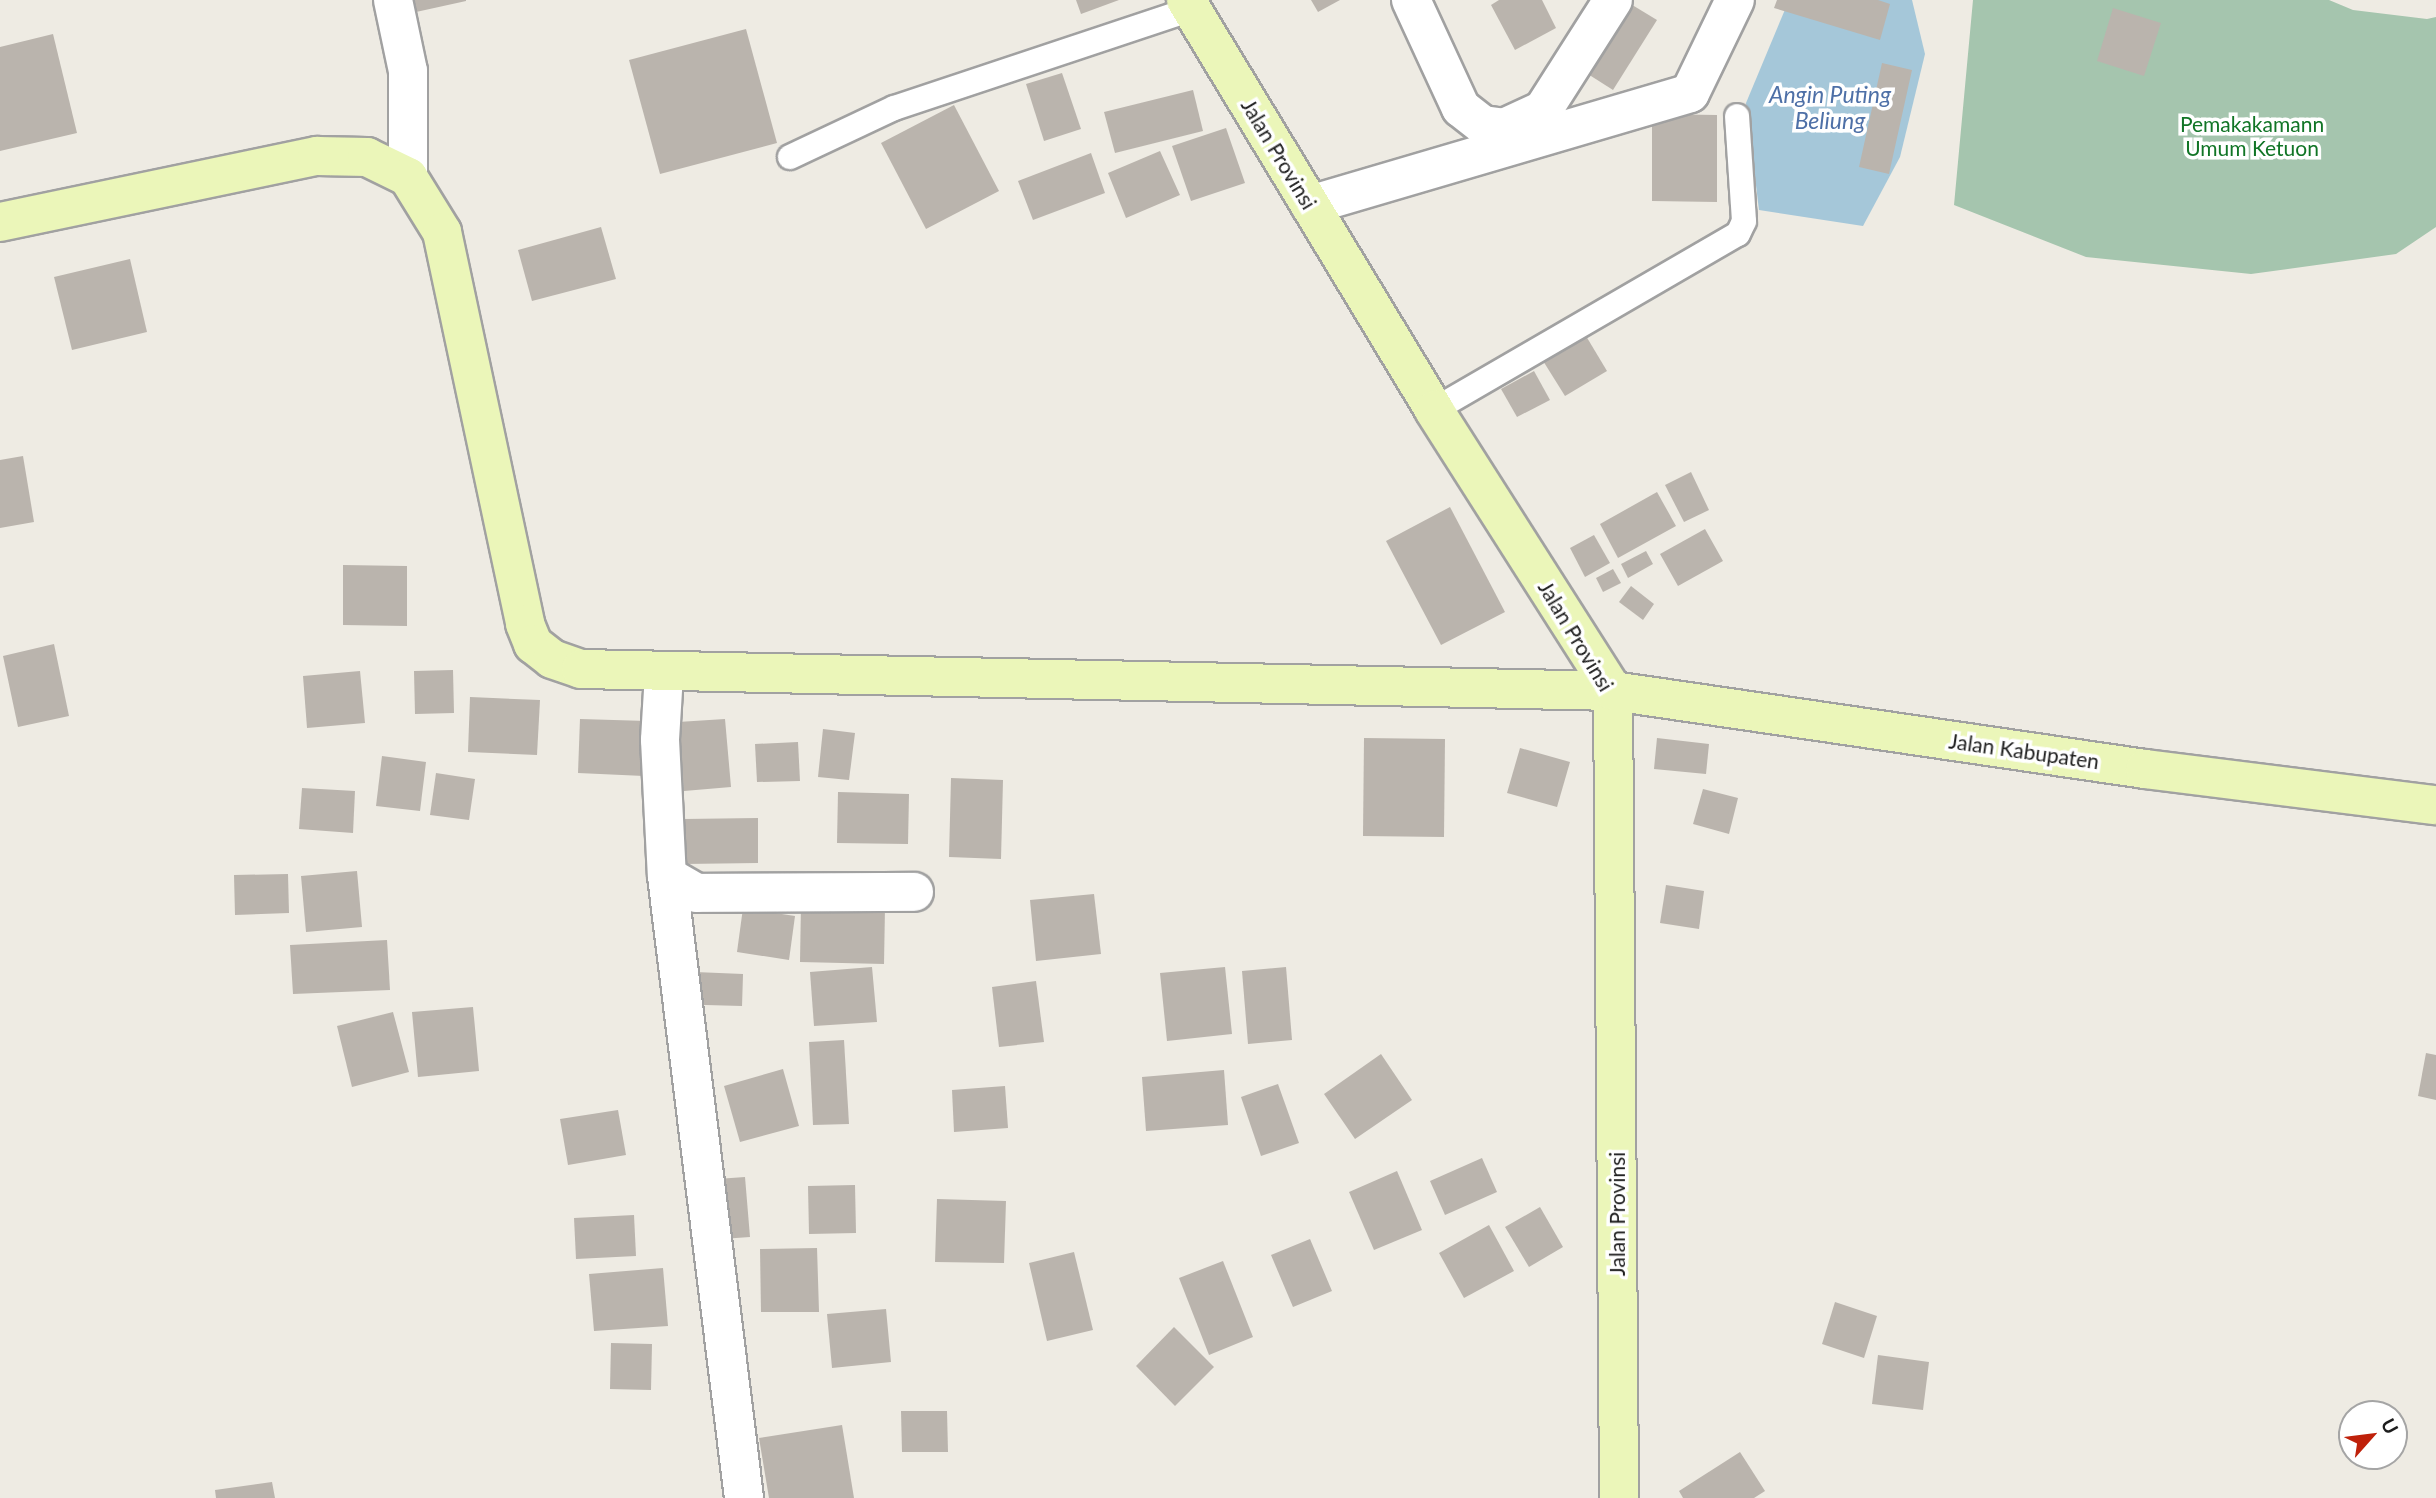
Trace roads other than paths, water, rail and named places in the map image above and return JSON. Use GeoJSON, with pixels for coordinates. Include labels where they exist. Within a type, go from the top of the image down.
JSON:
{"type":"FeatureCollection","features":[{"type":"Feature","properties":{"kind":"street"},"geometry":{"type":"LineString","coordinates":[[0,222],[317,156],[367,157],[408,177],[408,71],[393,0]]}},
{"type":"Feature","properties":{"kind":"street"},"geometry":{"type":"LineString","coordinates":[[1411,0],[1461,108],[1483,125],[1504,128],[1543,110],[1613,0]]}},
{"type":"Feature","properties":{"kind":"street"},"geometry":{"type":"LineString","coordinates":[[1310,205],[1690,93],[1735,0]]}},
{"type":"Feature","properties":{"kind":"street","name":"Jalan Provinsi"},"geometry":{"type":"LineString","coordinates":[[1189,5],[1434,410],[1613,691],[1619,1498]]}},
{"type":"Feature","properties":{"kind":"street","name":"Jalan Kabupaten"},"geometry":{"type":"LineString","coordinates":[[408,177],[442,232],[533,644],[552,659],[581,669],[664,674],[1613,691],[2145,769],[2436,804]]}},
{"type":"Feature","properties":{"kind":"street"},"geometry":{"type":"LineString","coordinates":[[664,674],[660,740],[667,876],[744,1498]]}},
{"type":"Feature","properties":{"kind":"street"},"geometry":{"type":"LineString","coordinates":[[667,876],[697,893],[914,892]]}},
{"type":"Feature","properties":{"kind":"lane"},"geometry":{"type":"LineString","coordinates":[[790,157],[894,108],[1054,59],[1189,5]]}},
{"type":"Feature","properties":{"kind":"lane"},"geometry":{"type":"LineString","coordinates":[[1434,410],[1738,234],[1744,221],[1737,116]]}},
{"type":"Feature","properties":{"kind":"water","name":"Angin Puting Beliung"},"geometry":{"type":"Polygon","coordinates":[[[1789,0],[1912,0],[1925,54],[1900,157],[1863,226],[1759,210],[1746,103],[1789,0]]]}},
{"type":"Feature","properties":{"kind":"park label","name":"Pemakakamann Umum Ketuon"},"geometry":{"type":"Point","coordinates":[2252,136]}}]}
